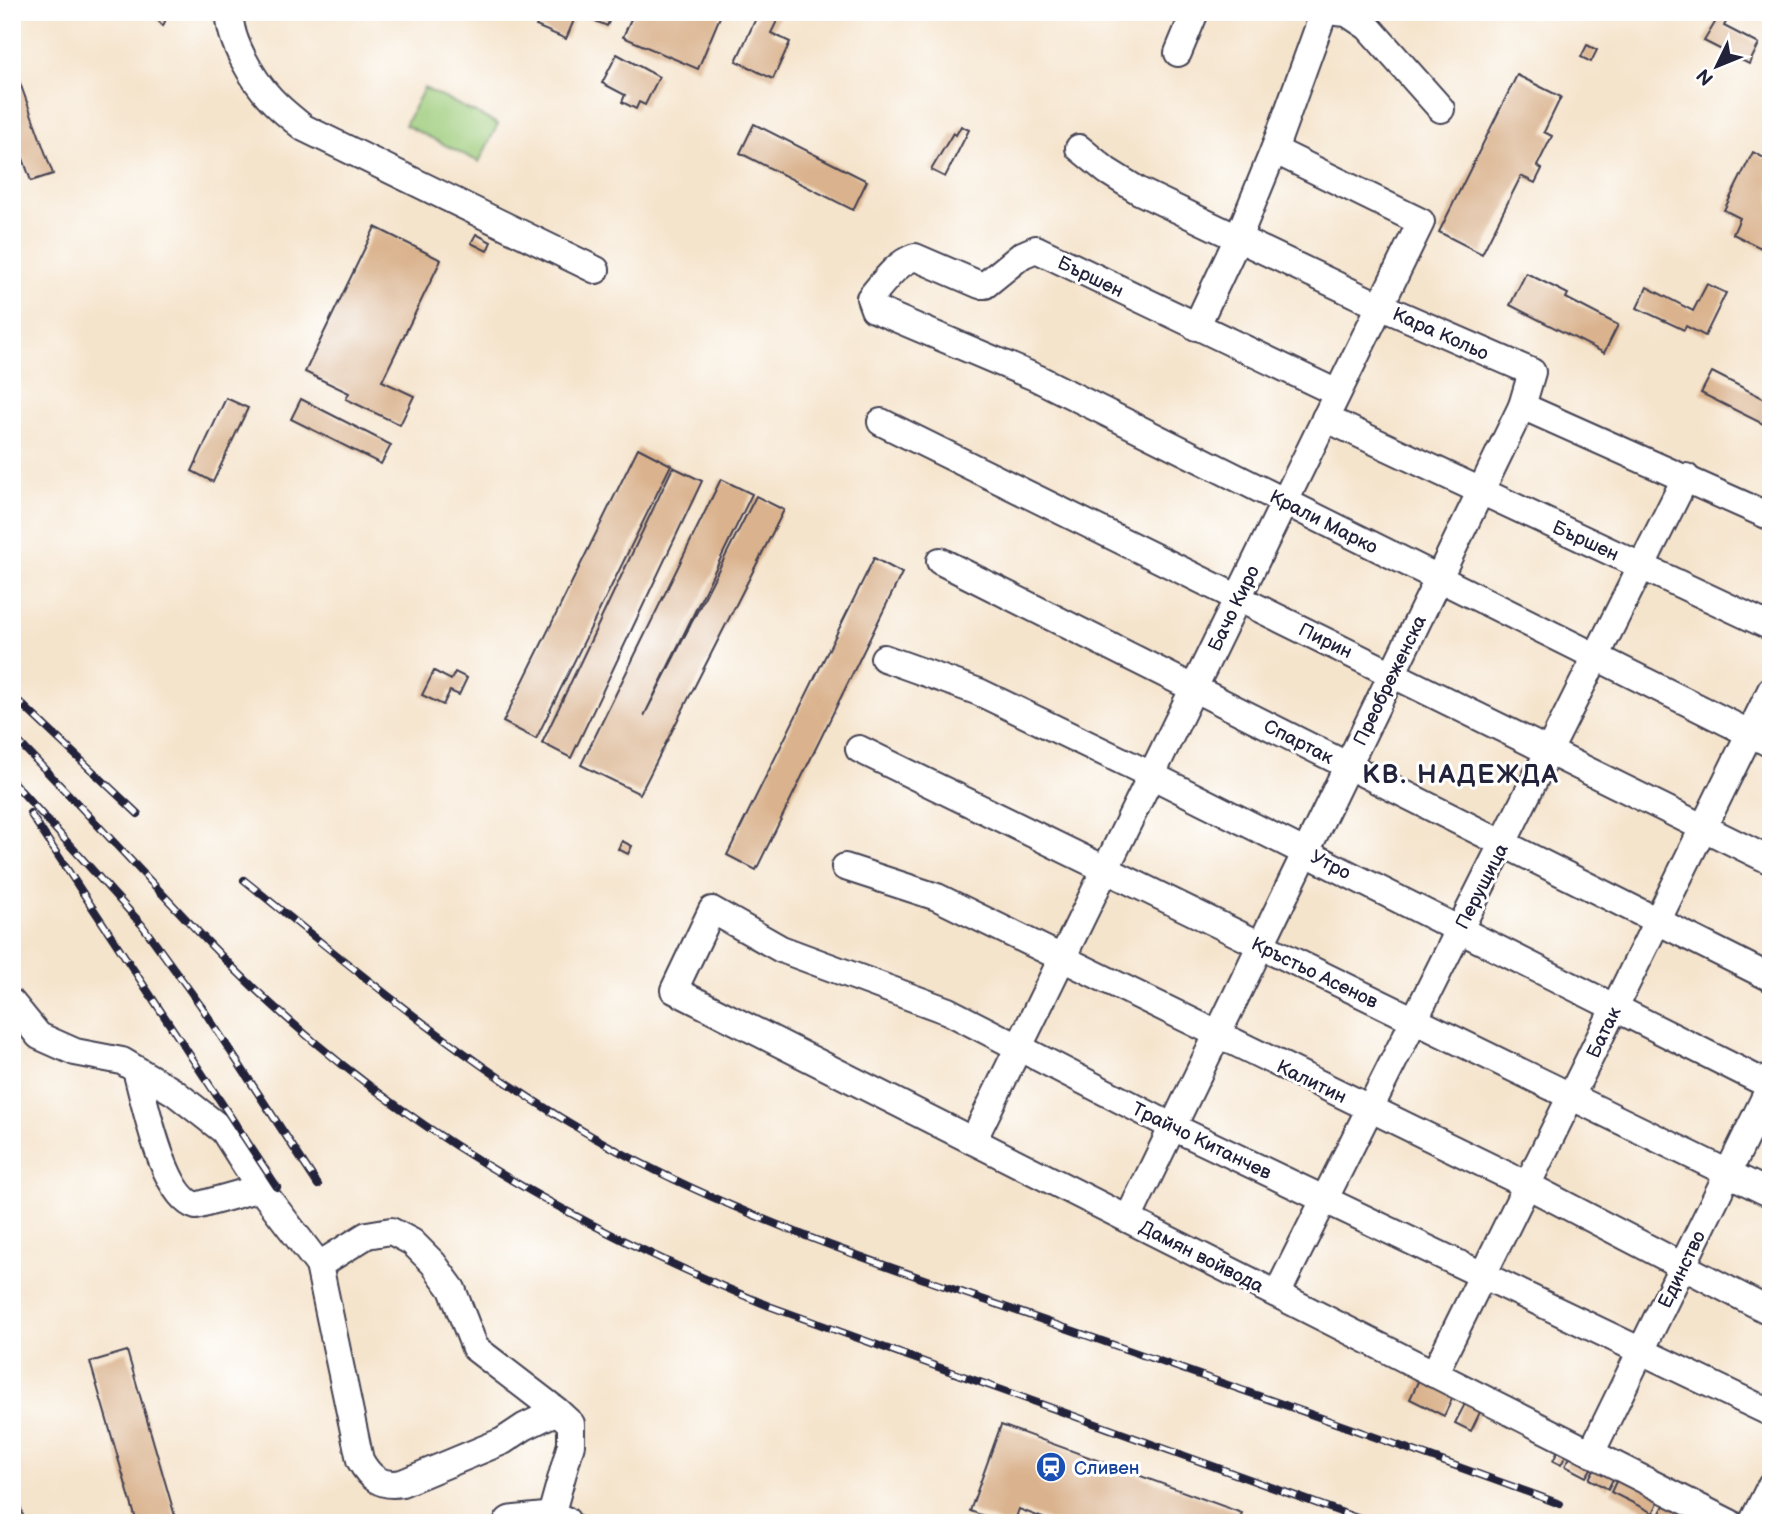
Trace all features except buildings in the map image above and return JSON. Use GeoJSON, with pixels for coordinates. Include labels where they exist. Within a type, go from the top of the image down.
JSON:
{"type":"FeatureCollection","features":[{"type":"Feature","properties":{"kind":"main road"},"geometry":{"type":"LineString","coordinates":[[511,1523],[557,1521]]}},
{"type":"Feature","properties":{"kind":"street"},"geometry":{"type":"LineString","coordinates":[[230,12],[229,22],[242,58],[270,98],[304,128],[596,270]]}},
{"type":"Feature","properties":{"kind":"street"},"geometry":{"type":"LineString","coordinates":[[1178,53],[1195,12]]}},
{"type":"Feature","properties":{"kind":"street"},"geometry":{"type":"LineString","coordinates":[[1196,327],[1238,238],[1274,150],[1324,12]]}},
{"type":"Feature","properties":{"kind":"street"},"geometry":{"type":"LineString","coordinates":[[1336,12],[1347,13],[1368,27],[1441,109]]}},
{"type":"Feature","properties":{"kind":"street","name":"Кара Кольо"},"geometry":{"type":"LineString","coordinates":[[1079,148],[1107,171],[1139,191],[1380,306],[1532,372],[1522,406]]}},
{"type":"Feature","properties":{"kind":"street","name":"Бачо Киро"},"geometry":{"type":"LineString","coordinates":[[973,1141],[1421,222],[1274,150]]}},
{"type":"Feature","properties":{"kind":"street","name":"Бършен"},"geometry":{"type":"LineString","coordinates":[[874,309],[870,298],[906,260],[915,257],[985,285],[1022,255],[1036,249],[1337,393]]}},
{"type":"Feature","properties":{"kind":"street","name":"Крали Марко"},"geometry":{"type":"LineString","coordinates":[[874,309],[1037,378],[1760,738]]}},
{"type":"Feature","properties":{"kind":"street"},"geometry":{"type":"LineString","coordinates":[[1522,406],[1771,517]]}},
{"type":"Feature","properties":{"kind":"street","name":"Преобреженска"},"geometry":{"type":"LineString","coordinates":[[1128,1219],[1522,406]]}},
{"type":"Feature","properties":{"kind":"street","name":"Бършен"},"geometry":{"type":"LineString","coordinates":[[1325,418],[1771,627]]}},
{"type":"Feature","properties":{"kind":"street","name":"Пирин"},"geometry":{"type":"LineString","coordinates":[[881,422],[1771,861]]}},
{"type":"Feature","properties":{"kind":"street","name":"Перущица"},"geometry":{"type":"LineString","coordinates":[[1276,1294],[1686,477]]}},
{"type":"Feature","properties":{"kind":"street","name":"Спартак"},"geometry":{"type":"LineString","coordinates":[[940,561],[1771,978]]}},
{"type":"Feature","properties":{"kind":"street","name":"Утро"},"geometry":{"type":"LineString","coordinates":[[884,657],[979,692],[1152,775],[1771,1086]]}},
{"type":"Feature","properties":{"kind":"street","name":"Батак"},"geometry":{"type":"LineString","coordinates":[[1434,1374],[1703,828],[1760,738],[1771,690]]}},
{"type":"Feature","properties":{"kind":"street","name":"Кръстьо Асенов"},"geometry":{"type":"LineString","coordinates":[[859,749],[1771,1194]]}},
{"type":"Feature","properties":{"kind":"street","name":"Калитин"},"geometry":{"type":"LineString","coordinates":[[845,867],[937,897],[1527,1185],[1771,1312]]}},
{"type":"Feature","properties":{"kind":"street","name":"Трайчо Китанчев"},"geometry":{"type":"LineString","coordinates":[[674,990],[712,910],[781,950],[948,1011],[1173,1127],[1771,1413]]}},
{"type":"Feature","properties":{"kind":"street","name":"Дамян войвода"},"geometry":{"type":"LineString","coordinates":[[674,990],[1730,1523]]}},
{"type":"Feature","properties":{"kind":"street"},"geometry":{"type":"LineString","coordinates":[[12,1003],[38,1035],[75,1052],[122,1061],[174,1092],[225,1131],[260,1188],[319,1265],[360,1460],[367,1473],[378,1482],[392,1485],[402,1483],[503,1441],[557,1411]]}},
{"type":"Feature","properties":{"kind":"street"},"geometry":{"type":"LineString","coordinates":[[136,1070],[153,1134],[172,1184],[180,1197],[188,1204],[196,1206],[260,1188]]}},
{"type":"Feature","properties":{"kind":"street","name":"Единство"},"geometry":{"type":"LineString","coordinates":[[1591,1453],[1771,1086]]}},
{"type":"Feature","properties":{"kind":"street"},"geometry":{"type":"LineString","coordinates":[[319,1265],[367,1235],[391,1231],[412,1242],[433,1263],[452,1289],[475,1348],[571,1424],[571,1444],[557,1521]]}},
{"type":"Feature","properties":{"kind":"street"},"geometry":{"type":"LineString","coordinates":[[1752,1523],[1771,1485]]}},
{"type":"Feature","properties":{"kind":"green space"},"geometry":{"type":"Polygon","coordinates":[[[424,88],[498,124],[479,162],[405,125],[424,88]]]}},
{"type":"Feature","properties":{"kind":"railway"},"geometry":{"type":"LineString","coordinates":[[12,695],[138,814]]}},
{"type":"Feature","properties":{"kind":"railway"},"geometry":{"type":"LineString","coordinates":[[12,735],[203,937],[289,1020],[399,1107],[457,1147],[517,1183],[641,1249],[769,1306],[1371,1523]]}},
{"type":"Feature","properties":{"kind":"railway"},"geometry":{"type":"LineString","coordinates":[[12,781],[142,925],[201,1006],[318,1185]]}},
{"type":"Feature","properties":{"kind":"railway"},"geometry":{"type":"LineString","coordinates":[[30,813],[277,1187]]}},
{"type":"Feature","properties":{"kind":"railway"},"geometry":{"type":"LineString","coordinates":[[244,880],[472,1059],[569,1123],[669,1177],[822,1242],[1560,1504]]}},
{"type":"Feature","properties":{"kind":"place","name":"Сливен"},"geometry":{"type":"Point","coordinates":[1051,1467]}},
{"type":"Feature","properties":{"kind":"district","name":"КВ. НАДЕЖДА"},"geometry":{"type":"Point","coordinates":[1461,774]}}]}
